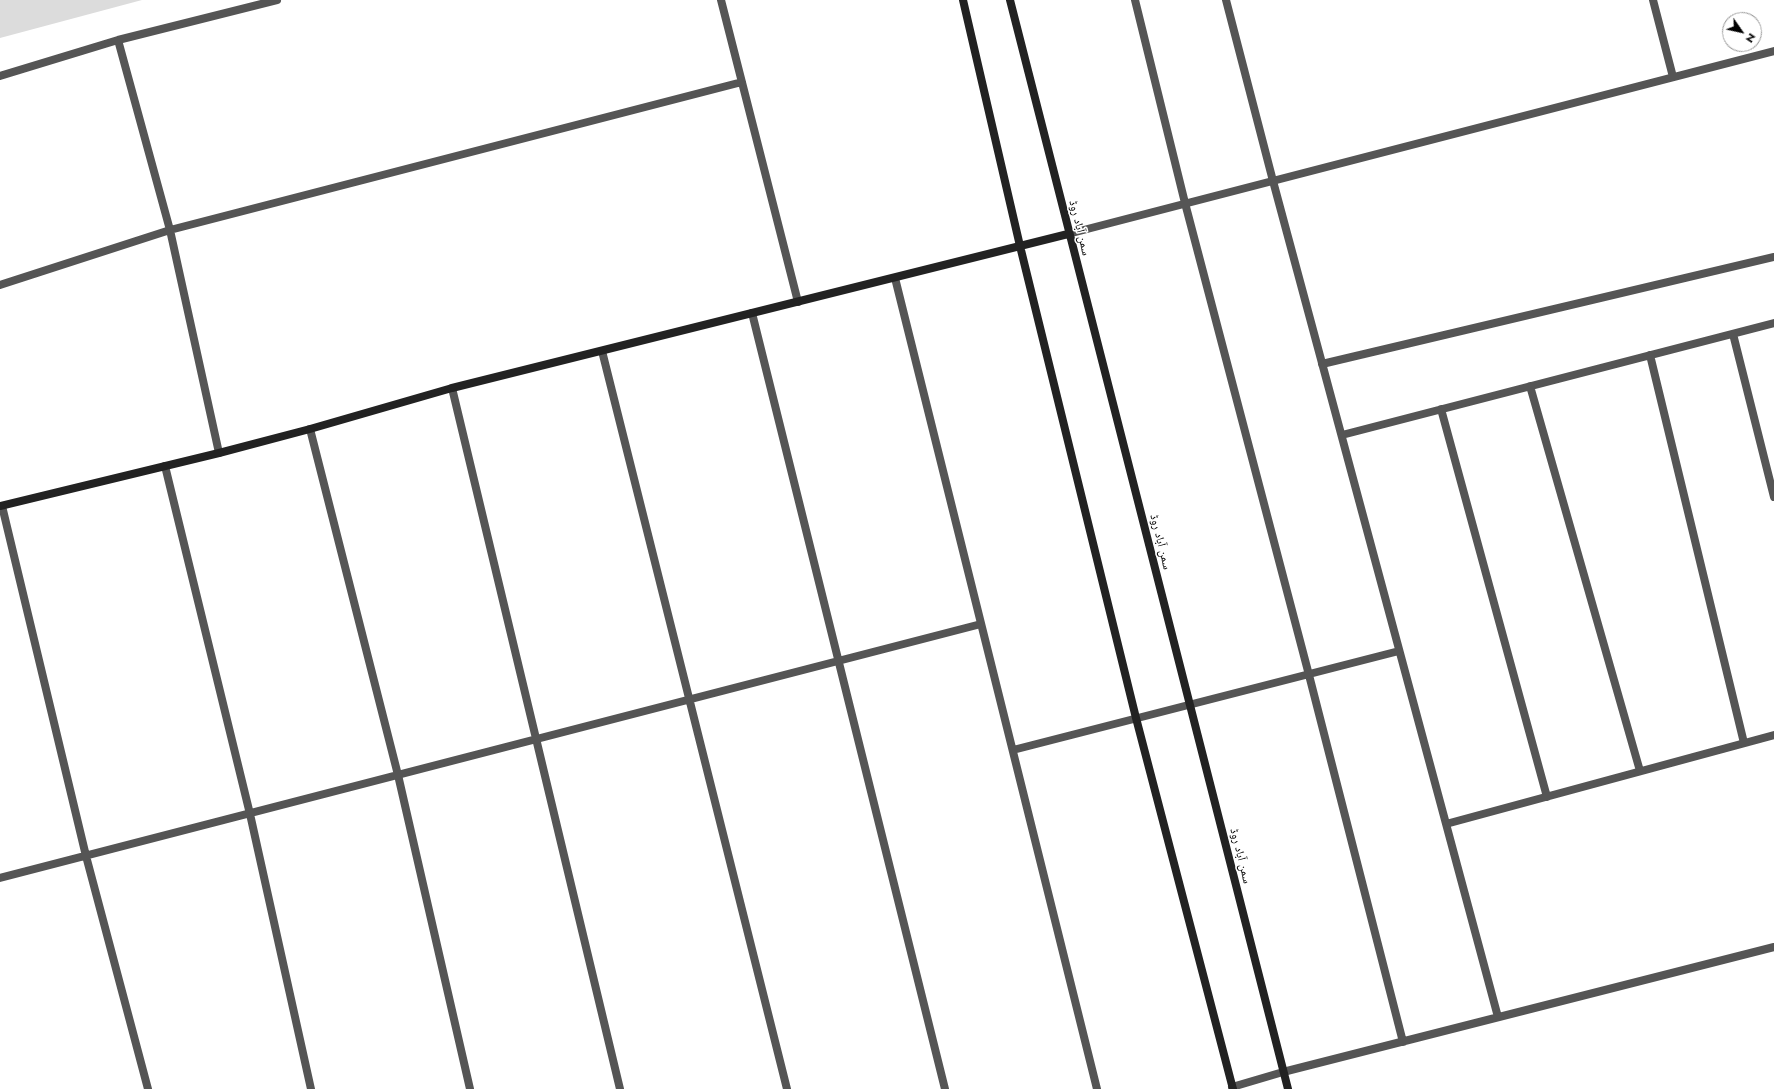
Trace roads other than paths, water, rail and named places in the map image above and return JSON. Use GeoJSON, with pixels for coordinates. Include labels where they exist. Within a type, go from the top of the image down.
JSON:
{"type":"FeatureCollection","features":[{"type":"Feature","properties":{"kind":"street"},"geometry":{"type":"LineString","coordinates":[[0,76],[118,40],[277,0]]}},
{"type":"Feature","properties":{"kind":"street"},"geometry":{"type":"LineString","coordinates":[[721,0],[798,302]]}},
{"type":"Feature","properties":{"kind":"street"},"geometry":{"type":"LineString","coordinates":[[963,0],[1020,246],[1136,718],[1232,1088],[1283,1072],[1774,947]]}},
{"type":"Feature","properties":{"kind":"street","name":"سمن آباد روڈ"},"geometry":{"type":"LineString","coordinates":[[1010,0],[1068,234],[1288,1089]]}},
{"type":"Feature","properties":{"kind":"street"},"geometry":{"type":"LineString","coordinates":[[1135,0],[1185,203],[1309,675],[1403,1042]]}},
{"type":"Feature","properties":{"kind":"street"},"geometry":{"type":"LineString","coordinates":[[1226,0],[1273,181],[1498,1017]]}},
{"type":"Feature","properties":{"kind":"street"},"geometry":{"type":"LineString","coordinates":[[1653,0],[1673,77]]}},
{"type":"Feature","properties":{"kind":"street"},"geometry":{"type":"LineString","coordinates":[[118,40],[170,230],[219,453]]}},
{"type":"Feature","properties":{"kind":"street"},"geometry":{"type":"LineString","coordinates":[[148,1089],[86,856],[1,506],[219,453],[310,429],[452,388],[1068,234],[1774,51]]}},
{"type":"Feature","properties":{"kind":"street"},"geometry":{"type":"LineString","coordinates":[[0,285],[170,230],[742,82]]}},
{"type":"Feature","properties":{"kind":"street"},"geometry":{"type":"LineString","coordinates":[[1322,364],[1774,258]]}},
{"type":"Feature","properties":{"kind":"street"},"geometry":{"type":"LineString","coordinates":[[895,278],[1097,1089]]}},
{"type":"Feature","properties":{"kind":"street"},"geometry":{"type":"LineString","coordinates":[[752,314],[945,1089]]}},
{"type":"Feature","properties":{"kind":"street"},"geometry":{"type":"LineString","coordinates":[[1342,435],[1774,323]]}},
{"type":"Feature","properties":{"kind":"street"},"geometry":{"type":"LineString","coordinates":[[1732,334],[1774,497]]}},
{"type":"Feature","properties":{"kind":"street"},"geometry":{"type":"LineString","coordinates":[[602,351],[787,1089]]}},
{"type":"Feature","properties":{"kind":"street"},"geometry":{"type":"LineString","coordinates":[[1650,355],[1744,743]]}},
{"type":"Feature","properties":{"kind":"street"},"geometry":{"type":"LineString","coordinates":[[1530,386],[1640,771]]}},
{"type":"Feature","properties":{"kind":"street"},"geometry":{"type":"LineString","coordinates":[[452,388],[620,1089]]}},
{"type":"Feature","properties":{"kind":"street"},"geometry":{"type":"LineString","coordinates":[[1441,409],[1547,797]]}},
{"type":"Feature","properties":{"kind":"street"},"geometry":{"type":"LineString","coordinates":[[310,429],[398,775],[470,1089]]}},
{"type":"Feature","properties":{"kind":"street"},"geometry":{"type":"LineString","coordinates":[[165,466],[250,814],[311,1089]]}},
{"type":"Feature","properties":{"kind":"street"},"geometry":{"type":"LineString","coordinates":[[0,878],[981,624]]}},
{"type":"Feature","properties":{"kind":"street"},"geometry":{"type":"LineString","coordinates":[[1013,750],[1399,651]]}},
{"type":"Feature","properties":{"kind":"street"},"geometry":{"type":"LineString","coordinates":[[1446,824],[1774,734]]}}]}
